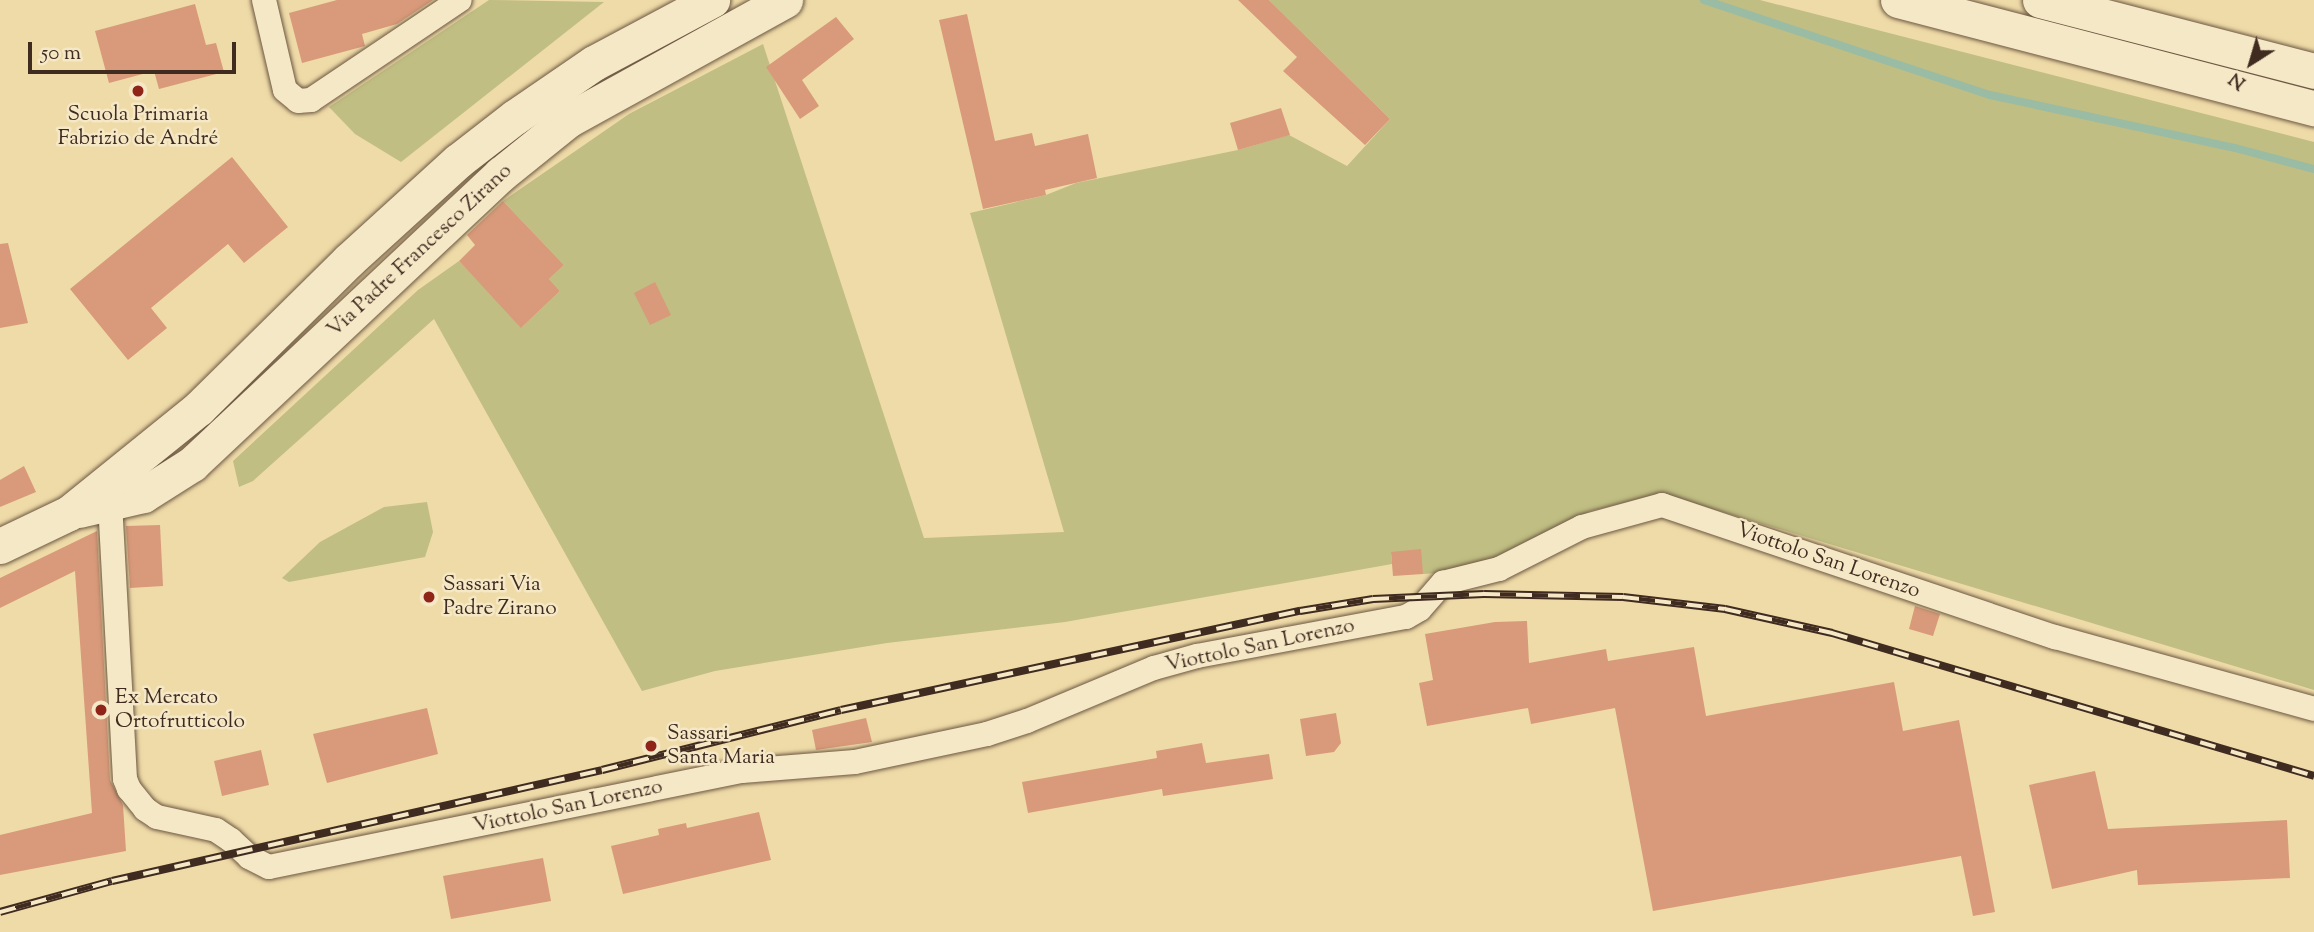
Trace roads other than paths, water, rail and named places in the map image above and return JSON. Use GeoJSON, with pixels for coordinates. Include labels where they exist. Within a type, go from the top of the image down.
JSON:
{"type":"FeatureCollection","features":[{"type":"Feature","properties":{"kind":"main road","name":"Via Padre Francesco Zirano"},"geometry":{"type":"LineString","coordinates":[[69,513],[198,408],[348,261],[458,161],[569,79],[712,0]]}},
{"type":"Feature","properties":{"kind":"main road","name":"Via Padre Francesco Zirano"},"geometry":{"type":"LineString","coordinates":[[0,546],[69,513],[143,495],[192,464],[500,174],[568,120],[785,0]]}},
{"type":"Feature","properties":{"kind":"main road"},"geometry":{"type":"LineString","coordinates":[[1898,0],[2314,108]]}},
{"type":"Feature","properties":{"kind":"main road"},"geometry":{"type":"LineString","coordinates":[[2040,0],[2314,71]]}},
{"type":"Feature","properties":{"kind":"street"},"geometry":{"type":"LineString","coordinates":[[264,0],[285,90],[298,100],[311,100],[460,0]]}},
{"type":"Feature","properties":{"kind":"street","name":"Viottolo San Lorenzo"},"geometry":{"type":"LineString","coordinates":[[110,502],[125,779],[136,800],[145,809],[169,821],[216,830],[258,863],[279,867],[742,771],[855,762],[987,734],[1027,721],[1154,668],[1197,656],[1406,617],[1420,609],[1443,583],[1499,569],[1582,527],[1662,505],[2055,637],[2314,709]]}},
{"type":"Feature","properties":{"kind":"waterway"},"geometry":{"type":"LineString","coordinates":[[1704,0],[1990,95],[2235,148],[2314,169]]}},
{"type":"Feature","properties":{"kind":"railway"},"geometry":{"type":"LineString","coordinates":[[0,912],[112,881],[602,770],[841,710],[1300,611],[1373,599],[1484,594],[1623,597],[1725,609],[1832,633],[2314,776]]}},
{"type":"Feature","properties":{"kind":"place","name":"Scuola Primaria Fabrizio de André"},"geometry":{"type":"Point","coordinates":[138,91]}},
{"type":"Feature","properties":{"kind":"place","name":"Sassari Via Padre Zirano"},"geometry":{"type":"Point","coordinates":[429,597]}},
{"type":"Feature","properties":{"kind":"place","name":"Ex Mercato Ortofrutticolo"},"geometry":{"type":"Point","coordinates":[101,710]}},
{"type":"Feature","properties":{"kind":"place","name":"Sassari Santa Maria"},"geometry":{"type":"Point","coordinates":[651,746]}}]}
